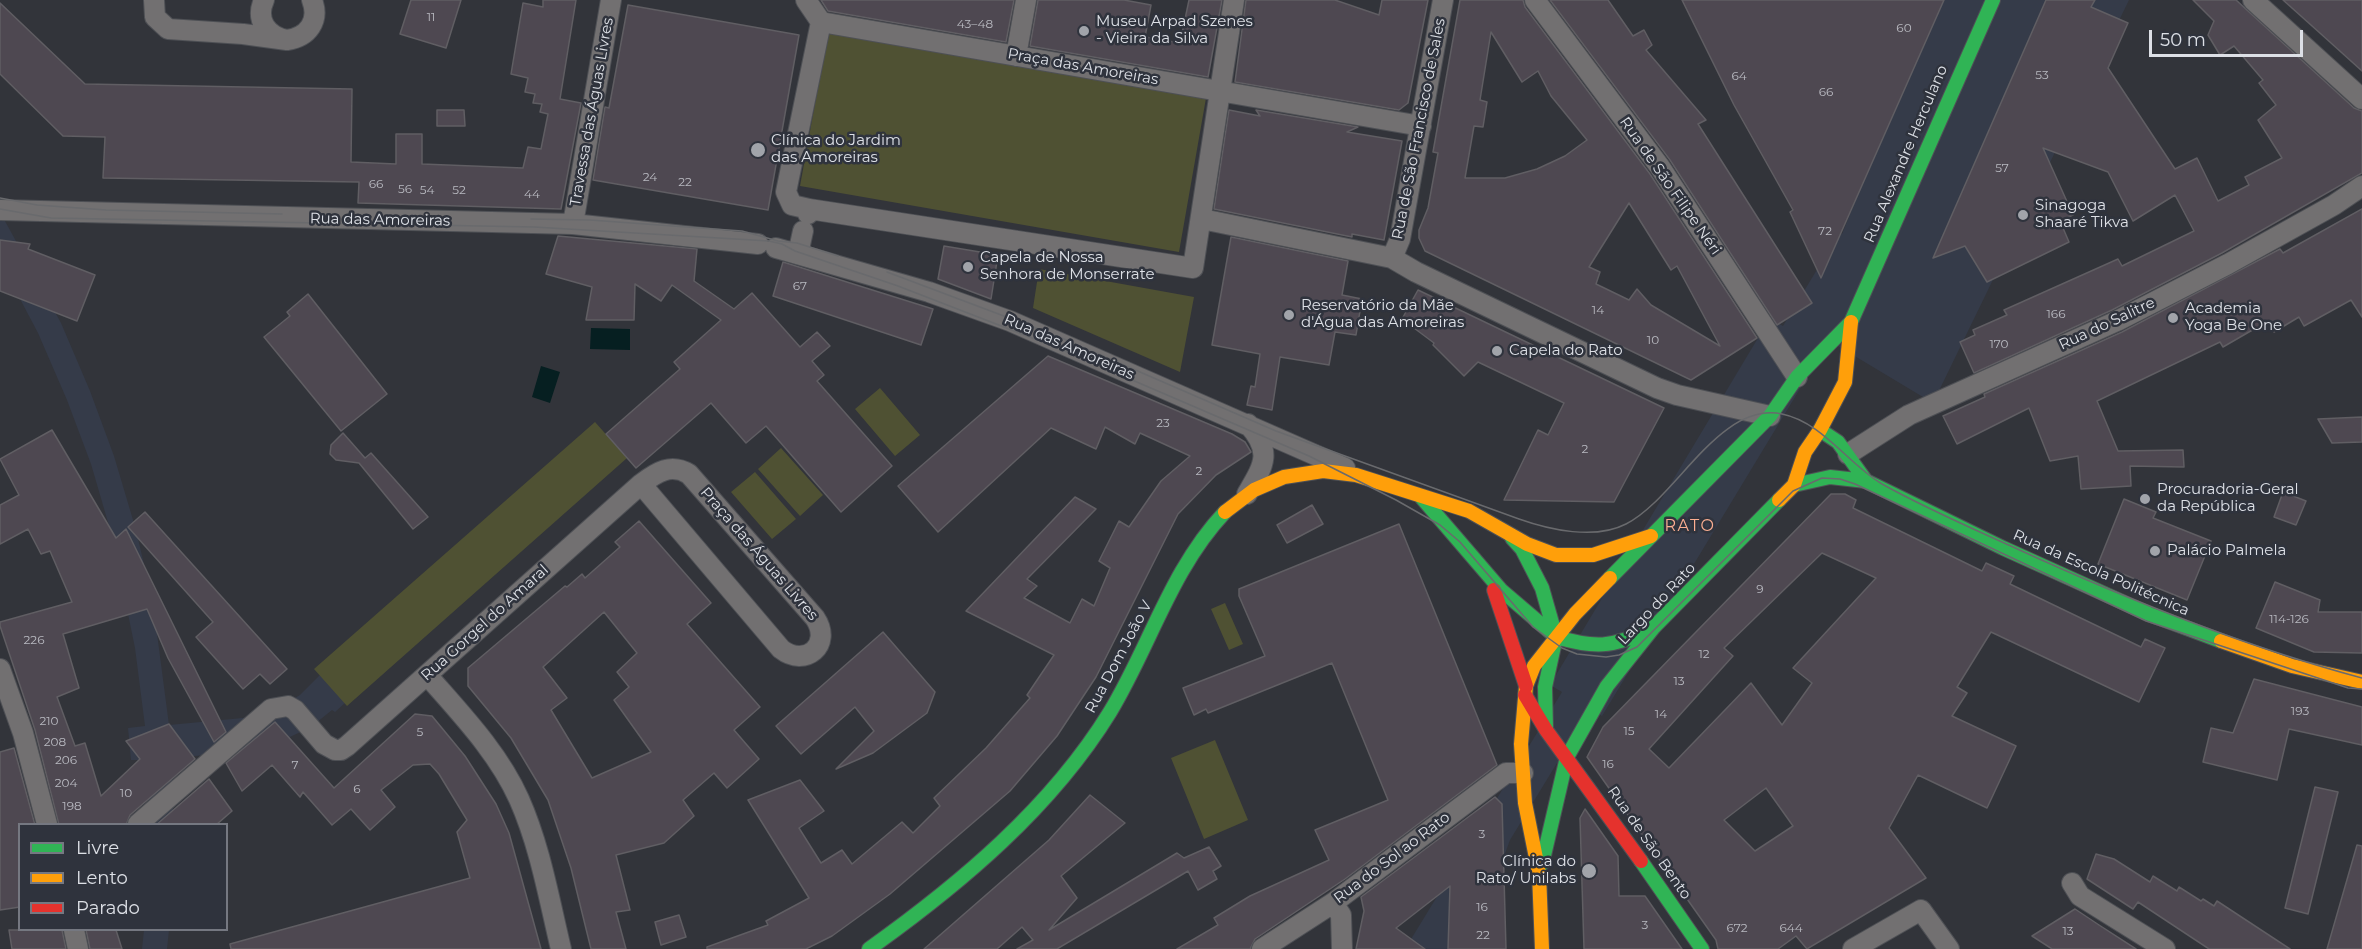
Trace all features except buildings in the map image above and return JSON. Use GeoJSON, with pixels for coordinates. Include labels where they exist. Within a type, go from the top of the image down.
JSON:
{"type":"FeatureCollection","features":[{"type":"Feature","properties":{"kind":"main road","name":"Rua Alexandre Herculano"},"geometry":{"type":"LineString","coordinates":[[1845,382],[1851,322],[1993,0]]}},
{"type":"Feature","properties":{"kind":"main road","name":"Rua Alexandre Herculano"},"geometry":{"type":"LineString","coordinates":[[1797,377],[1851,322]]}},
{"type":"Feature","properties":{"kind":"main road"},"geometry":{"type":"LineString","coordinates":[[1542,949],[1539,873],[1525,803],[1521,744],[1526,691],[1534,666],[1575,614],[1651,536],[1787,419],[1797,377]]}},
{"type":"Feature","properties":{"kind":"main road","name":"Largo do Rato"},"geometry":{"type":"LineString","coordinates":[[1539,873],[1567,757],[1581,728],[1607,686],[1654,627],[1794,485],[1805,452],[1820,430],[1845,382]]}},
{"type":"Feature","properties":{"kind":"main road"},"geometry":{"type":"LineString","coordinates":[[1787,419],[1820,430],[1838,442],[1866,481]]}},
{"type":"Feature","properties":{"kind":"main road"},"geometry":{"type":"LineString","coordinates":[[1794,485],[1811,479],[1848,454]]}},
{"type":"Feature","properties":{"kind":"main road","name":"Rua Dom João V"},"geometry":{"type":"LineString","coordinates":[[869,949],[935,898],[1013,830],[1066,775],[1114,705],[1186,562],[1204,533],[1217,517],[1247,494],[1293,475],[1353,472],[1422,498],[1482,517],[1508,534]]}},
{"type":"Feature","properties":{"kind":"main road","name":"Rua da Escola Politécnica"},"geometry":{"type":"LineString","coordinates":[[1811,479],[1839,475],[1866,481],[2149,614],[2292,666],[2362,682]]}},
{"type":"Feature","properties":{"kind":"main road"},"geometry":{"type":"LineString","coordinates":[[1422,498],[1491,582],[1520,611],[1556,638],[1585,646],[1608,647],[1626,642],[1654,627]]}},
{"type":"Feature","properties":{"kind":"main road"},"geometry":{"type":"LineString","coordinates":[[1508,534],[1532,548],[1556,555],[1585,557],[1626,547],[1651,536]]}},
{"type":"Feature","properties":{"kind":"main road"},"geometry":{"type":"LineString","coordinates":[[1508,534],[1522,549],[1532,566],[1542,588],[1556,638],[1545,687],[1546,730],[1554,816]]}},
{"type":"Feature","properties":{"kind":"main road"},"geometry":{"type":"LineString","coordinates":[[1491,582],[1526,691]]}},
{"type":"Feature","properties":{"kind":"main road","name":"Rua de São Bento"},"geometry":{"type":"LineString","coordinates":[[1526,691],[1546,730],[1702,949]]}},
{"type":"Feature","properties":{"kind":"street"},"geometry":{"type":"LineString","coordinates":[[154,0],[156,17],[168,29],[243,34],[287,40],[306,34],[312,26],[315,17],[312,0]]}},
{"type":"Feature","properties":{"kind":"street","name":"Travessa das Águas Livres"},"geometry":{"type":"LineString","coordinates":[[573,224],[611,0]]}},
{"type":"Feature","properties":{"kind":"street"},"geometry":{"type":"LineString","coordinates":[[807,0],[821,22],[786,192],[792,205],[806,218],[1193,268],[1234,0]]}},
{"type":"Feature","properties":{"kind":"street"},"geometry":{"type":"LineString","coordinates":[[1016,56],[1026,0]]}},
{"type":"Feature","properties":{"kind":"street","name":"Rua de São Francisco de Sales"},"geometry":{"type":"LineString","coordinates":[[1392,258],[1400,239],[1443,0]]}},
{"type":"Feature","properties":{"kind":"street","name":"Rua de São Filipe Néri"},"geometry":{"type":"LineString","coordinates":[[1535,0],[1660,167],[1797,377]]}},
{"type":"Feature","properties":{"kind":"street"},"geometry":{"type":"LineString","coordinates":[[2253,0],[2362,99]]}},
{"type":"Feature","properties":{"kind":"street"},"geometry":{"type":"LineString","coordinates":[[243,34],[253,26],[263,3]]}},
{"type":"Feature","properties":{"kind":"street"},"geometry":{"type":"LineString","coordinates":[[263,3],[263,25],[269,33],[287,40]]}},
{"type":"Feature","properties":{"kind":"street","name":"Praça das Amoreiras"},"geometry":{"type":"LineString","coordinates":[[821,22],[1421,126]]}},
{"type":"Feature","properties":{"kind":"street","name":"Rua do Salitre"},"geometry":{"type":"LineString","coordinates":[[1848,454],[1909,415],[2117,321],[2219,269],[2334,205],[2362,186]]}},
{"type":"Feature","properties":{"kind":"street","name":"Rua das Amoreiras"},"geometry":{"type":"LineString","coordinates":[[0,210],[573,224],[767,246],[929,292],[1010,321],[1353,472]]}},
{"type":"Feature","properties":{"kind":"street"},"geometry":{"type":"LineString","coordinates":[[798,254],[806,218]]}},
{"type":"Feature","properties":{"kind":"street"},"geometry":{"type":"LineString","coordinates":[[1202,219],[1392,258],[1416,273],[1657,388],[1677,395],[1787,419]]}},
{"type":"Feature","properties":{"kind":"street"},"geometry":{"type":"LineString","coordinates":[[1247,494],[1263,466],[1264,456],[1261,438],[1248,424]]}},
{"type":"Feature","properties":{"kind":"street","name":"Praça das Águas Livres"},"geometry":{"type":"LineString","coordinates":[[676,468],[690,474],[815,618],[821,628],[822,637],[814,650],[806,656],[796,657],[781,649],[641,484],[669,469],[676,468]]}},
{"type":"Feature","properties":{"kind":"street","name":"Rua Gorgel do Amaral"},"geometry":{"type":"LineString","coordinates":[[140,823],[244,732],[277,707],[288,706],[295,710],[324,744],[335,750],[347,746],[641,484]]}},
{"type":"Feature","properties":{"kind":"street"},"geometry":{"type":"LineString","coordinates":[[0,669],[23,733],[46,823]]}},
{"type":"Feature","properties":{"kind":"street"},"geometry":{"type":"LineString","coordinates":[[427,675],[488,746],[519,797],[529,823],[561,949]]}},
{"type":"Feature","properties":{"kind":"street","name":"Rua do Sol ao Rato"},"geometry":{"type":"LineString","coordinates":[[1262,949],[1333,903],[1506,773],[1523,773]]}},
{"type":"Feature","properties":{"kind":"street"},"geometry":{"type":"LineString","coordinates":[[2072,883],[2080,896],[2165,949]]}},
{"type":"Feature","properties":{"kind":"street"},"geometry":{"type":"LineString","coordinates":[[1333,903],[1341,915],[1342,949]]}},
{"type":"Feature","properties":{"kind":"street"},"geometry":{"type":"LineString","coordinates":[[1853,949],[1921,910],[1949,949]]}},
{"type":"Feature","properties":{"kind":"street"},"geometry":{"type":"LineString","coordinates":[[74,931],[78,949]]}},
{"type":"Feature","properties":{"kind":"shaded area"},"geometry":{"type":"Polygon","coordinates":[[[1863,0],[2129,0],[1933,403],[1833,343],[1821,354],[1602,716],[1590,709],[1510,840],[1503,859],[1449,949],[1405,949],[1562,692],[1550,685],[1770,318],[1783,326],[1839,233],[1842,234],[1860,189],[1863,0]]]}},
{"type":"Feature","properties":{"kind":"shaded area"},"geometry":{"type":"Polygon","coordinates":[[[0,212],[61,323],[114,456],[136,530],[153,603],[169,725],[253,717],[300,695],[330,665],[355,694],[335,712],[332,710],[311,727],[275,744],[240,752],[172,758],[173,823],[149,823],[147,760],[131,760],[128,728],[145,726],[135,648],[112,536],[91,464],[38,333],[0,261],[0,212]]]}},
{"type":"Feature","properties":{"kind":"shaded area"},"geometry":{"type":"Polygon","coordinates":[[[591,328],[630,329],[630,350],[590,349],[591,328]]]}},
{"type":"Feature","properties":{"kind":"shaded area"},"geometry":{"type":"Polygon","coordinates":[[[541,366],[560,372],[550,403],[532,397],[541,366]]]}},
{"type":"Feature","properties":{"kind":"shaded area"},"geometry":{"type":"Polygon","coordinates":[[[144,931],[169,931],[167,949],[142,949],[144,931]]]}},
{"type":"Feature","properties":{"kind":"green space"},"geometry":{"type":"Polygon","coordinates":[[[828,32],[1206,98],[1179,252],[800,186],[828,32]]]}},
{"type":"Feature","properties":{"kind":"green space"},"geometry":{"type":"Polygon","coordinates":[[[1039,269],[1194,297],[1180,372],[1033,308],[1039,269]]]}},
{"type":"Feature","properties":{"kind":"green space"},"geometry":{"type":"Polygon","coordinates":[[[880,388],[920,435],[895,456],[855,409],[880,388]]]}},
{"type":"Feature","properties":{"kind":"green space"},"geometry":{"type":"Polygon","coordinates":[[[595,422],[627,458],[347,706],[314,669],[595,422]]]}},
{"type":"Feature","properties":{"kind":"green space"},"geometry":{"type":"Polygon","coordinates":[[[781,448],[823,495],[800,516],[758,469],[781,448]]]}},
{"type":"Feature","properties":{"kind":"green space"},"geometry":{"type":"Polygon","coordinates":[[[755,472],[796,519],[772,539],[731,492],[755,472]]]}},
{"type":"Feature","properties":{"kind":"green space"},"geometry":{"type":"Polygon","coordinates":[[[1225,603],[1243,644],[1229,650],[1211,609],[1225,603]]]}},
{"type":"Feature","properties":{"kind":"green space"},"geometry":{"type":"Polygon","coordinates":[[[1215,740],[1248,820],[1204,839],[1171,758],[1215,740]]]}},
{"type":"Feature","properties":{"kind":"tram line"},"geometry":{"type":"LineString","coordinates":[[0,198],[37,205],[106,210],[282,214]]}},
{"type":"Feature","properties":{"kind":"tram line"},"geometry":{"type":"LineString","coordinates":[[0,209],[51,218],[534,227],[769,241],[782,244],[795,251],[898,286],[1053,346],[1309,456],[1396,500],[1440,525],[1460,542],[1533,627],[1562,648],[1577,654],[1606,657],[1619,655],[1637,647],[1793,491],[1822,478],[1840,479],[1855,484],[2146,621],[2348,688],[2362,689]]}},
{"type":"Feature","properties":{"kind":"tram line"},"geometry":{"type":"LineString","coordinates":[[531,219],[590,220],[742,231],[778,241],[797,243],[838,256]]}},
{"type":"Feature","properties":{"kind":"tram line"},"geometry":{"type":"LineString","coordinates":[[887,272],[1057,336],[1276,431],[1519,519],[1558,530],[1601,532],[1626,524],[1644,512],[1663,494],[1718,436],[1738,422],[1759,414],[1782,414],[1796,418],[1822,434],[1882,484],[1964,525],[2098,585],[2185,620],[2273,651],[2362,678]]}},
{"type":"Feature","properties":{"kind":"traffic: fast"},"geometry":{"type":"LineString","coordinates":[[1851,322],[1993,0]]}},
{"type":"Feature","properties":{"kind":"traffic: fast"},"geometry":{"type":"LineString","coordinates":[[1610,578],[1770,416],[1797,377],[1851,322]]}},
{"type":"Feature","properties":{"kind":"traffic: fast"},"geometry":{"type":"LineString","coordinates":[[1820,430],[1838,442],[1866,481],[2003,548],[2149,614],[2221,641]]}},
{"type":"Feature","properties":{"kind":"traffic: fast"},"geometry":{"type":"LineString","coordinates":[[1794,485],[1830,477],[1866,481]]}},
{"type":"Feature","properties":{"kind":"traffic: fast"},"geometry":{"type":"LineString","coordinates":[[1422,498],[1501,590],[1556,637]]}},
{"type":"Feature","properties":{"kind":"traffic: fast"},"geometry":{"type":"LineString","coordinates":[[1542,864],[1567,757],[1607,686],[1654,627],[1779,500]]}},
{"type":"Feature","properties":{"kind":"traffic: fast"},"geometry":{"type":"LineString","coordinates":[[869,949],[970,871],[1032,812],[1060,780],[1110,712],[1175,583],[1206,534],[1225,512]]}},
{"type":"Feature","properties":{"kind":"traffic: fast"},"geometry":{"type":"LineString","coordinates":[[1512,538],[1522,549],[1542,588],[1556,637],[1545,687],[1546,728]]}},
{"type":"Feature","properties":{"kind":"traffic: fast"},"geometry":{"type":"LineString","coordinates":[[1556,637],[1581,643],[1603,644],[1624,640],[1648,630]]}},
{"type":"Feature","properties":{"kind":"traffic: fast"},"geometry":{"type":"LineString","coordinates":[[1641,861],[1702,949]]}},
{"type":"Feature","properties":{"kind":"traffic: slow"},"geometry":{"type":"LineString","coordinates":[[1779,500],[1794,485],[1805,452],[1820,430],[1845,382],[1851,322]]}},
{"type":"Feature","properties":{"kind":"traffic: slow"},"geometry":{"type":"LineString","coordinates":[[1225,512],[1254,490],[1284,477],[1323,471],[1356,475],[1469,511],[1527,544],[1556,555],[1593,555],[1651,536]]}},
{"type":"Feature","properties":{"kind":"traffic: slow"},"geometry":{"type":"LineString","coordinates":[[1542,949],[1539,873],[1525,803],[1521,744],[1526,686],[1534,666],[1575,614],[1610,578]]}},
{"type":"Feature","properties":{"kind":"traffic: slow"},"geometry":{"type":"LineString","coordinates":[[2221,641],[2292,666],[2362,682]]}},
{"type":"Feature","properties":{"kind":"traffic: jam"},"geometry":{"type":"LineString","coordinates":[[1494,590],[1526,686]]}},
{"type":"Feature","properties":{"kind":"traffic: jam"},"geometry":{"type":"LineString","coordinates":[[1525,695],[1546,730],[1641,861]]}},
{"type":"Feature","properties":{"kind":"place","name":"Museu Arpad Szenes - Vieira da Silva"},"geometry":{"type":"Point","coordinates":[1084,31]}},
{"type":"Feature","properties":{"kind":"place","name":"Clínica do Jardim das Amoreiras"},"geometry":{"type":"Point","coordinates":[758,150]}},
{"type":"Feature","properties":{"kind":"place","name":"Sinagoga Shaaré Tikva"},"geometry":{"type":"Point","coordinates":[2023,215]}},
{"type":"Feature","properties":{"kind":"place","name":"Capela de Nossa Senhora de Monserrate"},"geometry":{"type":"Point","coordinates":[968,267]}},
{"type":"Feature","properties":{"kind":"place","name":"Reservatório da Mãe d'Água das Amoreiras"},"geometry":{"type":"Point","coordinates":[1289,315]}},
{"type":"Feature","properties":{"kind":"place","name":"Academia Yoga Be One"},"geometry":{"type":"Point","coordinates":[2173,318]}},
{"type":"Feature","properties":{"kind":"place","name":"Capela do Rato"},"geometry":{"type":"Point","coordinates":[1497,351]}},
{"type":"Feature","properties":{"kind":"place","name":"Procuradoria-Geral da República"},"geometry":{"type":"Point","coordinates":[2145,499]}},
{"type":"Feature","properties":{"kind":"place","name":"Palácio Palmela"},"geometry":{"type":"Point","coordinates":[2155,551]}},
{"type":"Feature","properties":{"kind":"place","name":"Clínica do Rato/ Unilabs"},"geometry":{"type":"Point","coordinates":[1589,871]}},
{"type":"Feature","properties":{"kind":"district","name":"RATO"},"geometry":{"type":"Point","coordinates":[1690,526]}}]}
